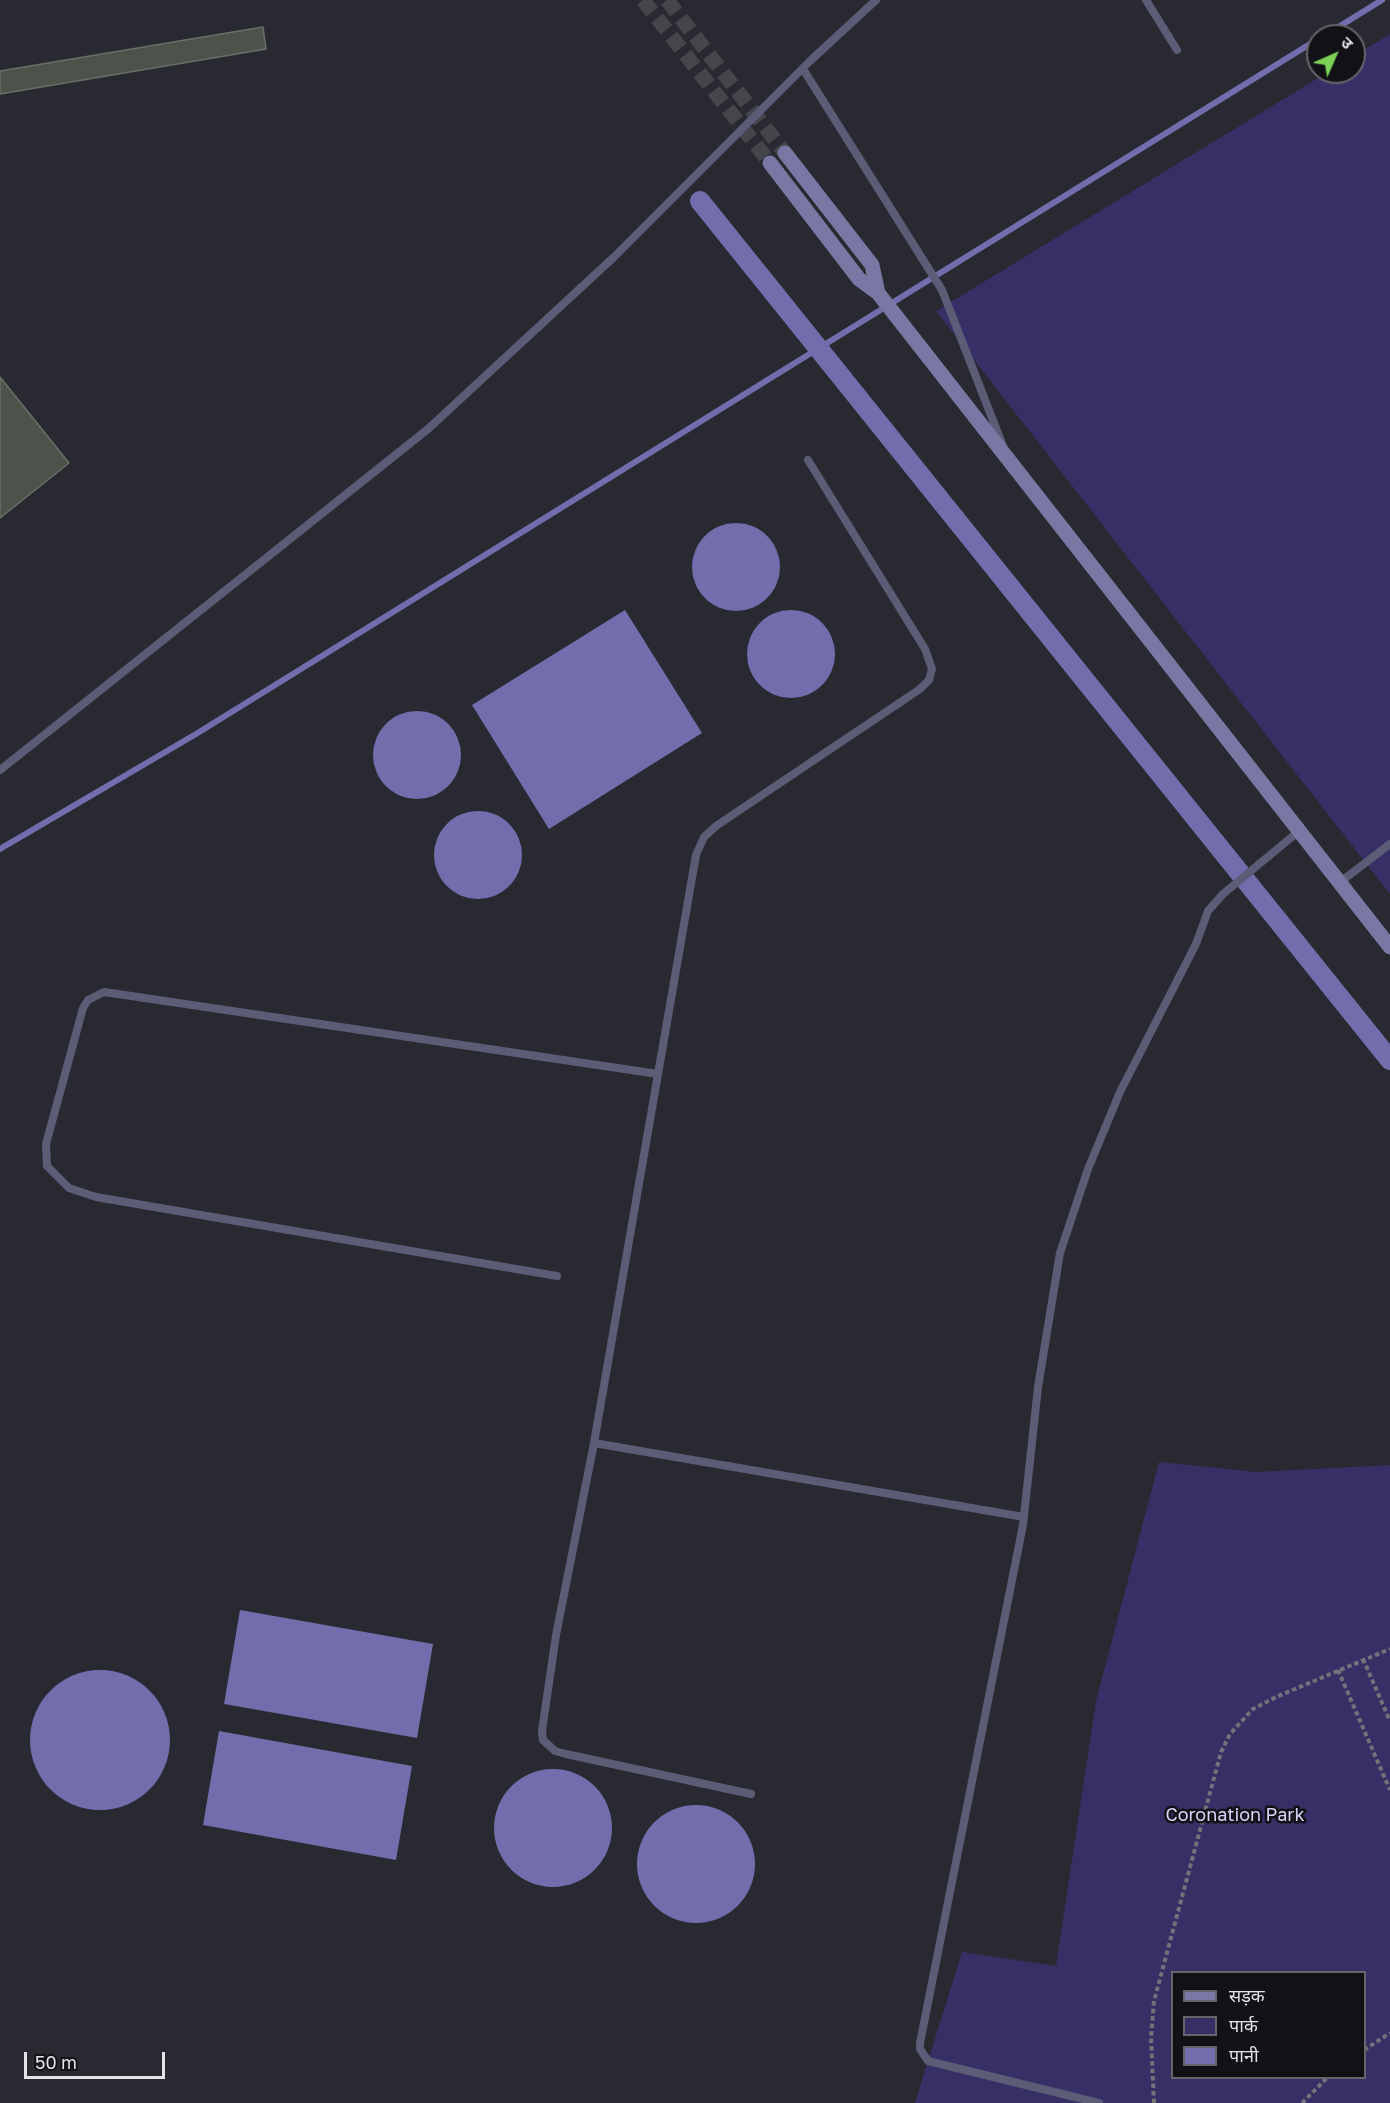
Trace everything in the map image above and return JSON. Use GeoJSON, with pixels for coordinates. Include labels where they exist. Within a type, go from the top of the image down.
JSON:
{"type":"FeatureCollection","features":[{"type":"Feature","properties":{"kind":"street"},"geometry":{"type":"LineString","coordinates":[[785,153],[872,265],[878,293]]}},
{"type":"Feature","properties":{"kind":"street"},"geometry":{"type":"LineString","coordinates":[[770,163],[859,279],[878,293],[1390,947]]}},
{"type":"Feature","properties":{"kind":"lane"},"geometry":{"type":"LineString","coordinates":[[0,770],[428,429],[614,257],[803,69],[876,0]]}},
{"type":"Feature","properties":{"kind":"lane"},"geometry":{"type":"LineString","coordinates":[[1146,0],[1177,50]]}},
{"type":"Feature","properties":{"kind":"lane"},"geometry":{"type":"LineString","coordinates":[[803,69],[942,290],[1009,460]]}},
{"type":"Feature","properties":{"kind":"lane"},"geometry":{"type":"LineString","coordinates":[[751,1794],[555,1751],[543,1740],[542,1731],[556,1635],[594,1443],[696,855],[704,837],[716,826],[920,689],[929,680],[932,669],[925,649],[808,460]]}},
{"type":"Feature","properties":{"kind":"lane"},"geometry":{"type":"LineString","coordinates":[[1099,2103],[928,2061],[920,2049],[1024,1517],[1038,1387],[1060,1253],[1088,1169],[1120,1092],[1196,944],[1208,911],[1223,894],[1299,831]]}},
{"type":"Feature","properties":{"kind":"lane"},"geometry":{"type":"LineString","coordinates":[[1340,883],[1390,844]]}},
{"type":"Feature","properties":{"kind":"lane"},"geometry":{"type":"LineString","coordinates":[[556,1276],[96,1197],[69,1188],[47,1166],[46,1143],[83,1008],[88,1000],[104,992],[658,1074]]}},
{"type":"Feature","properties":{"kind":"lane"},"geometry":{"type":"LineString","coordinates":[[594,1443],[1024,1517]]}},
{"type":"Feature","properties":{"kind":"path"},"geometry":{"type":"LineString","coordinates":[[1154,2103],[1151,2038],[1154,2001],[1221,1752],[1230,1734],[1253,1709],[1390,1649]]}},
{"type":"Feature","properties":{"kind":"path"},"geometry":{"type":"LineString","coordinates":[[1363,1659],[1390,1721]]}},
{"type":"Feature","properties":{"kind":"path"},"geometry":{"type":"LineString","coordinates":[[1338,1670],[1390,1790]]}},
{"type":"Feature","properties":{"kind":"path"},"geometry":{"type":"LineString","coordinates":[[1366,2049],[1390,2033]]}},
{"type":"Feature","properties":{"kind":"path"},"geometry":{"type":"LineString","coordinates":[[1302,2103],[1326,2079]]}},
{"type":"Feature","properties":{"kind":"green space"},"geometry":{"type":"Polygon","coordinates":[[[1390,34],[1390,894],[936,311],[1308,84],[1366,84],[1366,49],[1390,34]]]}},
{"type":"Feature","properties":{"kind":"green space","name":"Coronation Park"},"geometry":{"type":"Polygon","coordinates":[[[1159,1462],[1256,1472],[1390,1465],[1390,2103],[915,2103],[962,1952],[1056,1966],[1096,1701],[1159,1462]]]}},
{"type":"Feature","properties":{"kind":"water"},"geometry":{"type":"Polygon","coordinates":[[[736,523],[753,526],[767,536],[777,550],[780,567],[777,584],[767,598],[753,608],[736,611],[719,608],[705,598],[695,584],[692,567],[695,550],[705,536],[719,526],[736,523]]]}},
{"type":"Feature","properties":{"kind":"water"},"geometry":{"type":"Polygon","coordinates":[[[625,610],[702,733],[549,829],[472,705],[625,610]]]}},
{"type":"Feature","properties":{"kind":"water"},"geometry":{"type":"Polygon","coordinates":[[[791,610],[808,613],[822,623],[832,637],[835,654],[832,671],[822,685],[808,695],[791,698],[774,695],[760,685],[750,671],[747,654],[750,637],[760,623],[774,613],[791,610]]]}},
{"type":"Feature","properties":{"kind":"water"},"geometry":{"type":"Polygon","coordinates":[[[417,711],[434,714],[448,724],[458,738],[461,755],[458,772],[448,786],[434,796],[417,799],[400,796],[386,786],[376,772],[373,755],[376,738],[386,724],[400,714],[417,711]]]}},
{"type":"Feature","properties":{"kind":"water"},"geometry":{"type":"Polygon","coordinates":[[[478,811],[495,814],[509,824],[519,838],[522,855],[519,872],[509,886],[495,896],[478,899],[461,896],[447,886],[437,872],[434,855],[437,838],[447,824],[461,814],[478,811]]]}},
{"type":"Feature","properties":{"kind":"water"},"geometry":{"type":"Polygon","coordinates":[[[240,1610],[433,1644],[417,1738],[224,1704],[240,1610]]]}},
{"type":"Feature","properties":{"kind":"water"},"geometry":{"type":"Polygon","coordinates":[[[100,1670],[127,1675],[150,1690],[165,1713],[170,1740],[165,1767],[150,1790],[127,1805],[100,1810],[73,1805],[50,1790],[35,1767],[30,1740],[35,1713],[50,1690],[73,1675],[100,1670]]]}},
{"type":"Feature","properties":{"kind":"water"},"geometry":{"type":"Polygon","coordinates":[[[219,1731],[412,1766],[396,1860],[203,1825],[219,1731]]]}},
{"type":"Feature","properties":{"kind":"water"},"geometry":{"type":"Polygon","coordinates":[[[553,1769],[576,1773],[595,1786],[608,1805],[612,1828],[608,1851],[595,1870],[576,1883],[553,1887],[530,1883],[511,1870],[498,1851],[494,1828],[498,1805],[511,1786],[530,1773],[553,1769]]]}},
{"type":"Feature","properties":{"kind":"water"},"geometry":{"type":"Polygon","coordinates":[[[696,1805],[719,1809],[738,1822],[751,1841],[755,1864],[751,1887],[738,1906],[719,1919],[696,1923],[673,1919],[654,1906],[641,1887],[637,1864],[641,1841],[654,1822],[673,1809],[696,1805]]]}},
{"type":"Feature","properties":{"kind":"building"},"geometry":{"type":"Polygon","coordinates":[[[263,27],[266,49],[0,94],[0,71],[263,27]]]}},
{"type":"Feature","properties":{"kind":"building"},"geometry":{"type":"Polygon","coordinates":[[[0,377],[69,463],[0,518],[0,377]]]}},
{"type":"Feature","properties":{"kind":"waterway"},"geometry":{"type":"LineString","coordinates":[[1343,24],[1382,0]]}},
{"type":"Feature","properties":{"kind":"waterway"},"geometry":{"type":"LineString","coordinates":[[0,849],[196,734],[1306,46]]}},
{"type":"Feature","properties":{"kind":"waterway"},"geometry":{"type":"LineString","coordinates":[[700,201],[1390,1060]]}},
{"type":"Feature","properties":{"kind":"tunnel"},"geometry":{"type":"LineString","coordinates":[[643,0],[770,163]]}},
{"type":"Feature","properties":{"kind":"tunnel"},"geometry":{"type":"LineString","coordinates":[[667,0],[785,153]]}}]}
